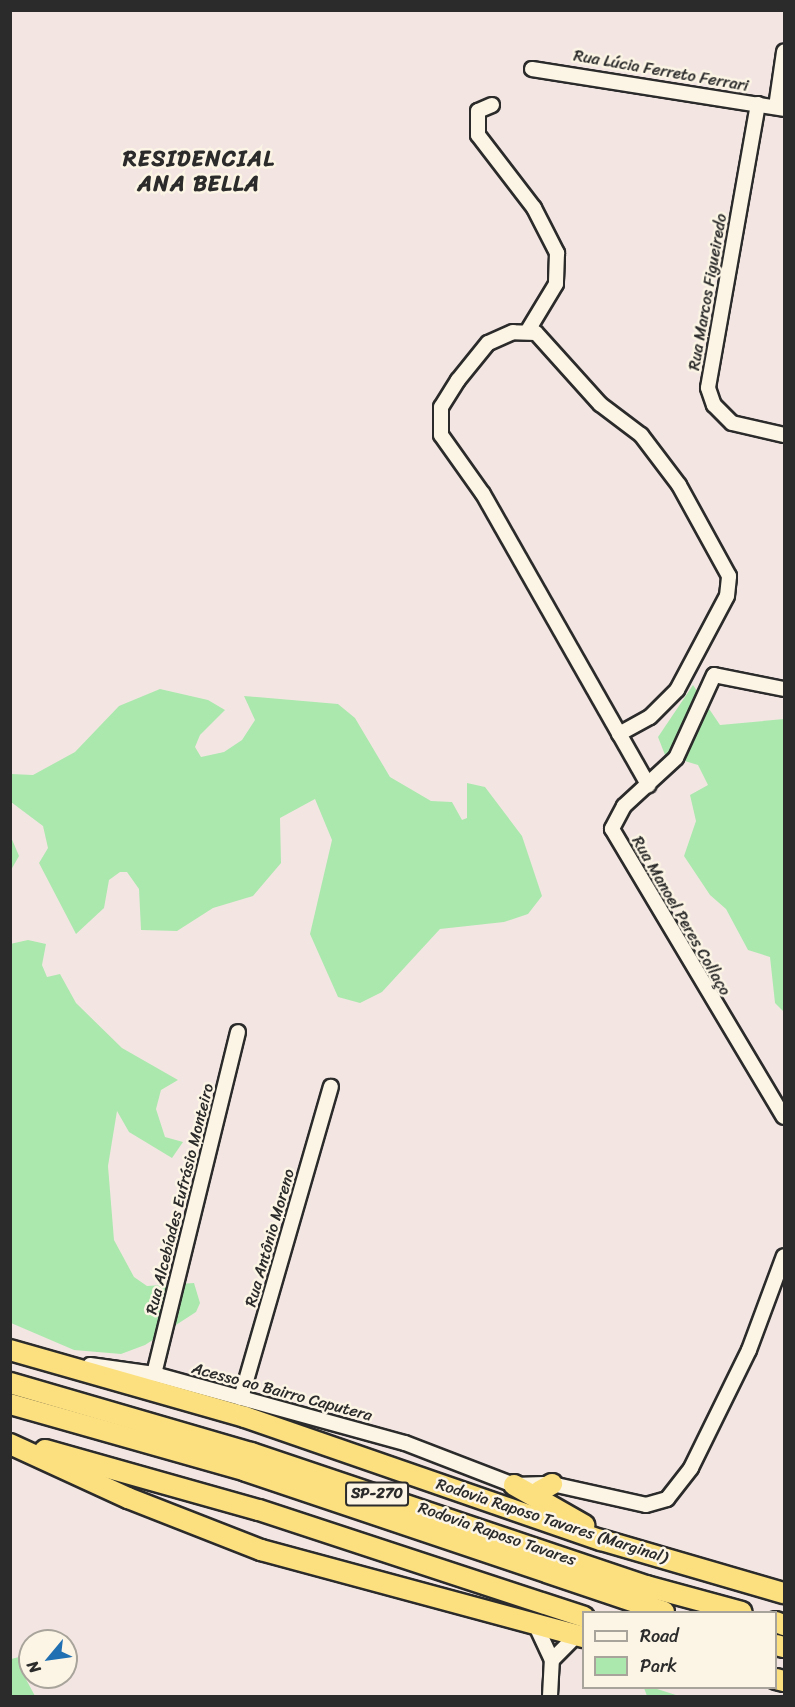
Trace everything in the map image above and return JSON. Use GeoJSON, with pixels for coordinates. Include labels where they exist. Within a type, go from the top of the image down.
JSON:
{"type":"FeatureCollection","features":[{"type":"Feature","properties":{"kind":"highway","name":"Rodovia Raposo Tavares (Marginal)"},"geometry":{"type":"LineString","coordinates":[[10,1350],[245,1417],[618,1545],[784,1593]]}},
{"type":"Feature","properties":{"kind":"highway","name":"Rodovia Raposo Tavares"},"geometry":{"type":"LineString","coordinates":[[10,1383],[251,1453],[646,1586],[738,1611]]}},
{"type":"Feature","properties":{"kind":"highway","name":"Rodovia Raposo Tavares"},"geometry":{"type":"LineString","coordinates":[[10,1404],[246,1472],[660,1611]]}},
{"type":"Feature","properties":{"kind":"highway"},"geometry":{"type":"LineString","coordinates":[[10,1442],[259,1510],[582,1616]]}},
{"type":"Feature","properties":{"kind":"highway"},"geometry":{"type":"LineString","coordinates":[[10,1442],[232,1540],[537,1628],[579,1637]]}},
{"type":"Feature","properties":{"kind":"highway"},"geometry":{"type":"LineString","coordinates":[[514,1485],[547,1492],[618,1545]]}},
{"type":"Feature","properties":{"kind":"street"},"geometry":{"type":"LineString","coordinates":[[780,108],[784,52]]}},
{"type":"Feature","properties":{"kind":"street","name":"Rua Lúcia Ferreto Ferrari"},"geometry":{"type":"LineString","coordinates":[[532,69],[780,108]]}},
{"type":"Feature","properties":{"kind":"street"},"geometry":{"type":"LineString","coordinates":[[492,105],[478,111],[478,135],[534,208],[557,253],[556,284],[527,332]]}},
{"type":"Feature","properties":{"kind":"street","name":"Rua Marcos Figueiredo"},"geometry":{"type":"LineString","coordinates":[[758,105],[708,388],[714,405],[732,423],[784,435]]}},
{"type":"Feature","properties":{"kind":"street"},"geometry":{"type":"LineString","coordinates":[[619,734],[650,717],[677,690],[727,596],[729,576],[679,485],[641,435],[600,404],[549,344],[527,332],[502,335],[477,354],[441,407],[438,422],[449,450],[483,494],[619,734],[648,785]]}},
{"type":"Feature","properties":{"kind":"street","name":"Rua Manoel Peres Collaço"},"geometry":{"type":"LineString","coordinates":[[784,689],[714,675],[676,758],[624,806],[612,829],[784,1117]]}},
{"type":"Feature","properties":{"kind":"street","name":"Rua Alcebíades Eufrásio Monteiro"},"geometry":{"type":"LineString","coordinates":[[154,1374],[238,1032]]}},
{"type":"Feature","properties":{"kind":"street","name":"Rua Antônio Moreno"},"geometry":{"type":"LineString","coordinates":[[241,1398],[331,1088]]}},
{"type":"Feature","properties":{"kind":"street"},"geometry":{"type":"LineString","coordinates":[[547,1492],[638,1504],[667,1499],[691,1468],[749,1350],[784,1256]]}},
{"type":"Feature","properties":{"kind":"street","name":"Acesso ao Bairro Caputera"},"geometry":{"type":"LineString","coordinates":[[34,1358],[154,1374],[405,1443],[514,1485]]}},
{"type":"Feature","properties":{"kind":"street"},"geometry":{"type":"LineString","coordinates":[[537,1628],[552,1660],[550,1696]]}},
{"type":"Feature","properties":{"kind":"street"},"geometry":{"type":"LineString","coordinates":[[552,1660],[579,1637]]}},
{"type":"Feature","properties":{"kind":"green space"},"geometry":{"type":"Polygon","coordinates":[[[693,685],[720,725],[784,719],[784,1012],[775,1003],[770,957],[748,950],[726,909],[710,895],[684,856],[696,821],[690,795],[708,785],[698,765],[665,755],[658,737],[693,685]]]}},
{"type":"Feature","properties":{"kind":"green space"},"geometry":{"type":"Polygon","coordinates":[[[160,689],[208,700],[225,710],[200,735],[195,747],[201,757],[224,752],[242,740],[255,720],[244,696],[338,704],[355,718],[390,777],[431,801],[452,802],[462,820],[467,818],[467,783],[485,787],[522,836],[542,896],[528,914],[504,922],[440,929],[382,992],[360,1003],[338,997],[310,934],[332,840],[315,799],[280,818],[281,863],[253,896],[213,908],[177,931],[141,930],[139,889],[127,872],[120,872],[109,880],[104,908],[76,934],[39,863],[48,848],[43,826],[11,802],[11,774],[33,775],[75,752],[119,706],[160,689]]]}},
{"type":"Feature","properties":{"kind":"green space"},"geometry":{"type":"Polygon","coordinates":[[[11,837],[19,856],[11,870],[11,837]]]}},
{"type":"Feature","properties":{"kind":"green space"},"geometry":{"type":"Polygon","coordinates":[[[28,940],[46,944],[42,965],[47,977],[60,974],[76,1003],[122,1048],[178,1080],[161,1090],[156,1109],[165,1137],[183,1142],[172,1158],[129,1132],[117,1111],[108,1166],[114,1240],[134,1277],[147,1286],[194,1283],[200,1303],[196,1312],[145,1345],[121,1354],[74,1350],[11,1323],[10,944],[28,940]]]}},
{"type":"Feature","properties":{"kind":"green space"},"geometry":{"type":"Polygon","coordinates":[[[18,1657],[18,1689],[31,1689],[35,1696],[11,1696],[11,1659],[18,1657]]]}},
{"type":"Feature","properties":{"kind":"green space"},"geometry":{"type":"Polygon","coordinates":[[[644,1689],[657,1689],[679,1696],[647,1696],[644,1689]]]}},
{"type":"Feature","properties":{"kind":"district","name":"RESIDENCIAL ANA BELLA"},"geometry":{"type":"Point","coordinates":[199,170]}}]}
